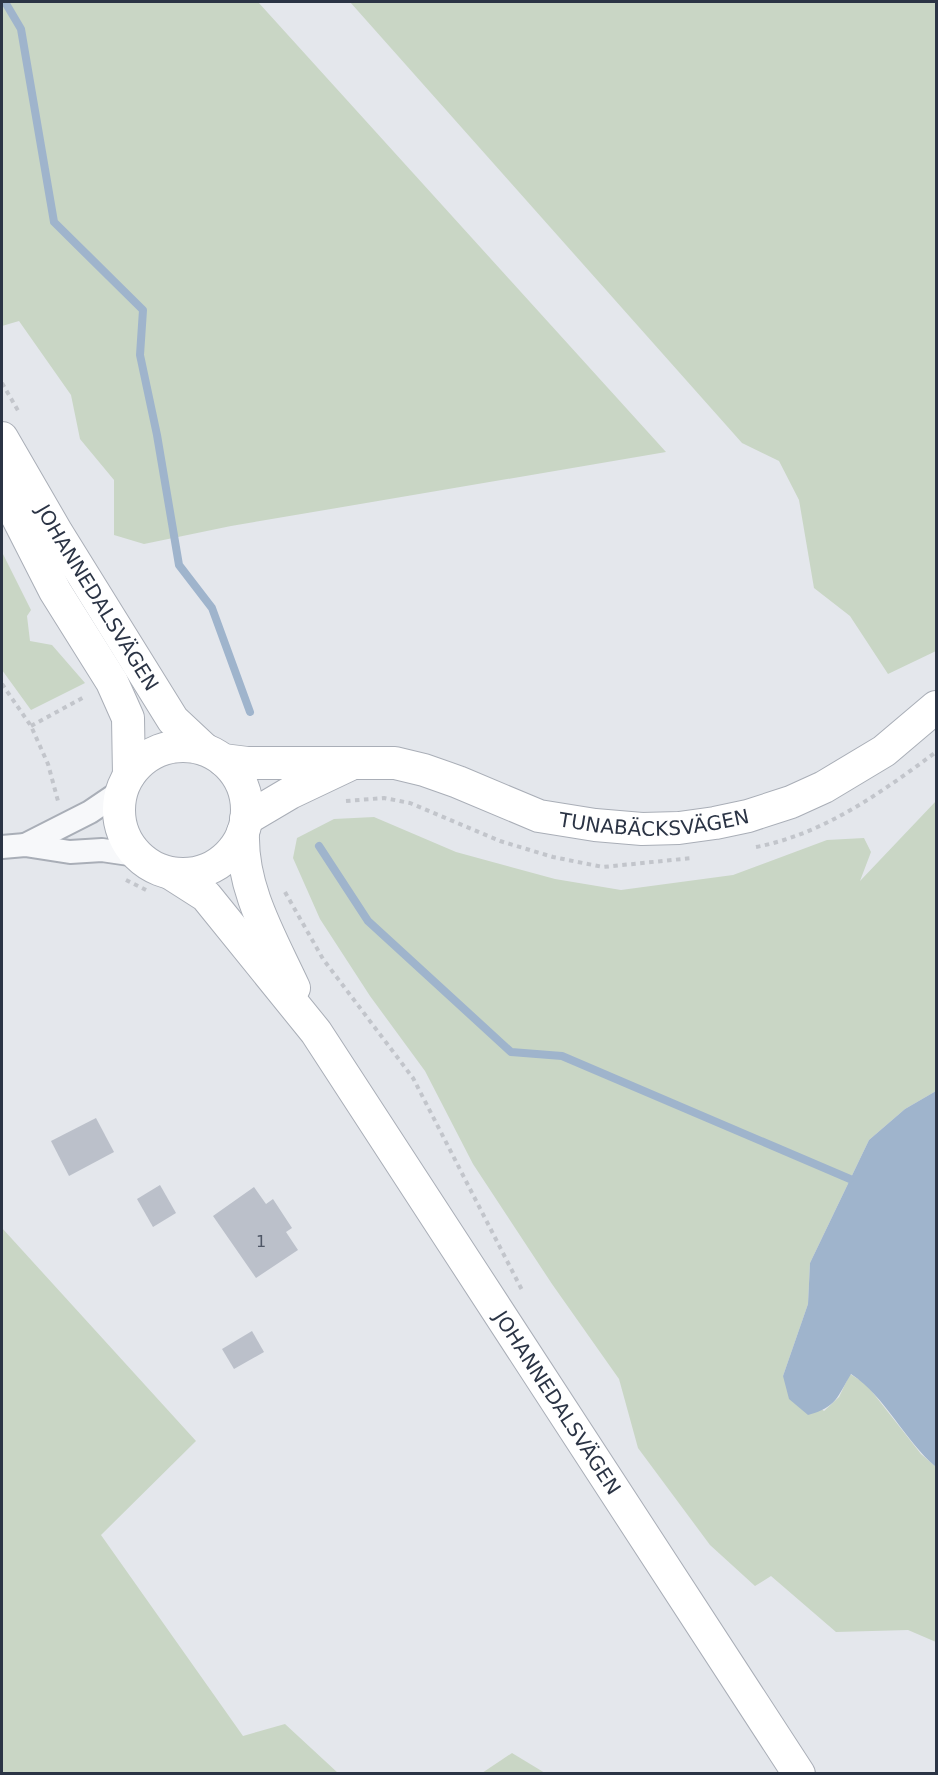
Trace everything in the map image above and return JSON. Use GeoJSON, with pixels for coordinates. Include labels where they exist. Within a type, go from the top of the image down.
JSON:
{"type":"FeatureCollection","features":[{"type":"Feature","properties":{"kind":"main road","name":"JOHANNEDALSVÄGEN"},"geometry":{"type":"LineString","coordinates":[[2,438],[57,533],[173,720],[213,755]]}},
{"type":"Feature","properties":{"kind":"main road","name":"JOHANNEDALSVÄGEN"},"geometry":{"type":"LineString","coordinates":[[2,488],[55,591],[116,691],[128,718],[125,783]]}},
{"type":"Feature","properties":{"kind":"main road","name":"TUNABÄCKSVÄGEN"},"geometry":{"type":"LineString","coordinates":[[213,755],[247,763],[273,761],[395,763],[458,782],[539,816],[642,829],[679,828],[748,816],[824,787],[884,751],[936,707]]}},
{"type":"Feature","properties":{"kind":"main road"},"geometry":{"type":"LineString","coordinates":[[190,746],[213,755],[239,780],[245,795],[244,826],[233,850],[216,865],[188,874],[170,873],[148,864],[136,855],[124,836],[119,818],[119,803],[125,783],[142,760],[165,748],[190,746]]}},
{"type":"Feature","properties":{"kind":"main road","name":"TUNABÄCKSVÄGEN"},"geometry":{"type":"LineString","coordinates":[[244,826],[290,793],[351,764]]}},
{"type":"Feature","properties":{"kind":"main road","name":"JOHANNEDALSVÄGEN"},"geometry":{"type":"LineString","coordinates":[[244,826],[246,875],[254,902],[316,1032]]}},
{"type":"Feature","properties":{"kind":"main road","name":"JOHANNEDALSVÄGEN"},"geometry":{"type":"LineString","coordinates":[[170,873],[206,896],[316,1032],[799,1773]]}},
{"type":"Feature","properties":{"kind":"street"},"geometry":{"type":"LineString","coordinates":[[25,845],[90,812],[125,783]]}},
{"type":"Feature","properties":{"kind":"street"},"geometry":{"type":"LineString","coordinates":[[2,847],[25,845],[70,852],[102,850],[136,855]]}},
{"type":"Feature","properties":{"kind":"green space"},"geometry":{"type":"Polygon","coordinates":[[[2,2],[258,2],[666,452],[231,526],[144,544],[114,535],[114,480],[80,439],[71,395],[19,321],[2,326],[2,2]]]}},
{"type":"Feature","properties":{"kind":"green space"},"geometry":{"type":"Polygon","coordinates":[[[350,2],[936,2],[936,651],[888,674],[850,616],[814,588],[799,500],[779,461],[742,443],[350,2]]]}},
{"type":"Feature","properties":{"kind":"green space"},"geometry":{"type":"Polygon","coordinates":[[[2,552],[31,610],[27,616],[30,641],[52,645],[85,683],[31,710],[2,670],[2,552]]]}},
{"type":"Feature","properties":{"kind":"green space"},"geometry":{"type":"Polygon","coordinates":[[[936,801],[936,1091],[905,1109],[869,1140],[810,1263],[808,1304],[783,1376],[824,1411],[839,1397],[850,1374],[866,1384],[921,1454],[936,1467],[936,1642],[908,1630],[836,1632],[771,1576],[755,1586],[710,1545],[638,1448],[619,1379],[552,1284],[473,1164],[425,1071],[370,996],[320,919],[293,858],[297,838],[334,819],[374,817],[456,852],[555,879],[621,890],[733,875],[827,840],[864,838],[871,852],[860,881],[936,801]]]}},
{"type":"Feature","properties":{"kind":"green space"},"geometry":{"type":"Polygon","coordinates":[[[2,1228],[196,1441],[101,1535],[243,1736],[285,1724],[338,1773],[2,1773],[2,1228]]]}},
{"type":"Feature","properties":{"kind":"green space"},"geometry":{"type":"Polygon","coordinates":[[[512,1753],[545,1773],[482,1773],[512,1753]]]}},
{"type":"Feature","properties":{"kind":"water"},"geometry":{"type":"Polygon","coordinates":[[[936,1091],[936,1467],[914,1444],[875,1394],[851,1374],[831,1405],[808,1415],[789,1399],[783,1376],[808,1304],[810,1263],[869,1140],[905,1109],[936,1091]]]}},
{"type":"Feature","properties":{"kind":"building"},"geometry":{"type":"Polygon","coordinates":[[[96,1118],[114,1152],[69,1176],[51,1141],[96,1118]]]}},
{"type":"Feature","properties":{"kind":"building"},"geometry":{"type":"Polygon","coordinates":[[[160,1185],[176,1213],[153,1227],[137,1199],[160,1185]]]}},
{"type":"Feature","properties":{"kind":"building"},"geometry":{"type":"Polygon","coordinates":[[[254,1187],[266,1204],[273,1199],[292,1228],[286,1232],[298,1250],[256,1278],[213,1216],[254,1187]]]}},
{"type":"Feature","properties":{"kind":"building"},"geometry":{"type":"Polygon","coordinates":[[[252,1331],[264,1352],[234,1369],[222,1349],[252,1331]]]}},
{"type":"Feature","properties":{"kind":"waterway"},"geometry":{"type":"LineString","coordinates":[[5,2],[21,29],[54,222],[143,310],[140,355],[157,435],[179,565],[212,608],[250,712]]}},
{"type":"Feature","properties":{"kind":"waterway"},"geometry":{"type":"LineString","coordinates":[[319,846],[368,921],[511,1052],[562,1056],[850,1179]]}}]}
